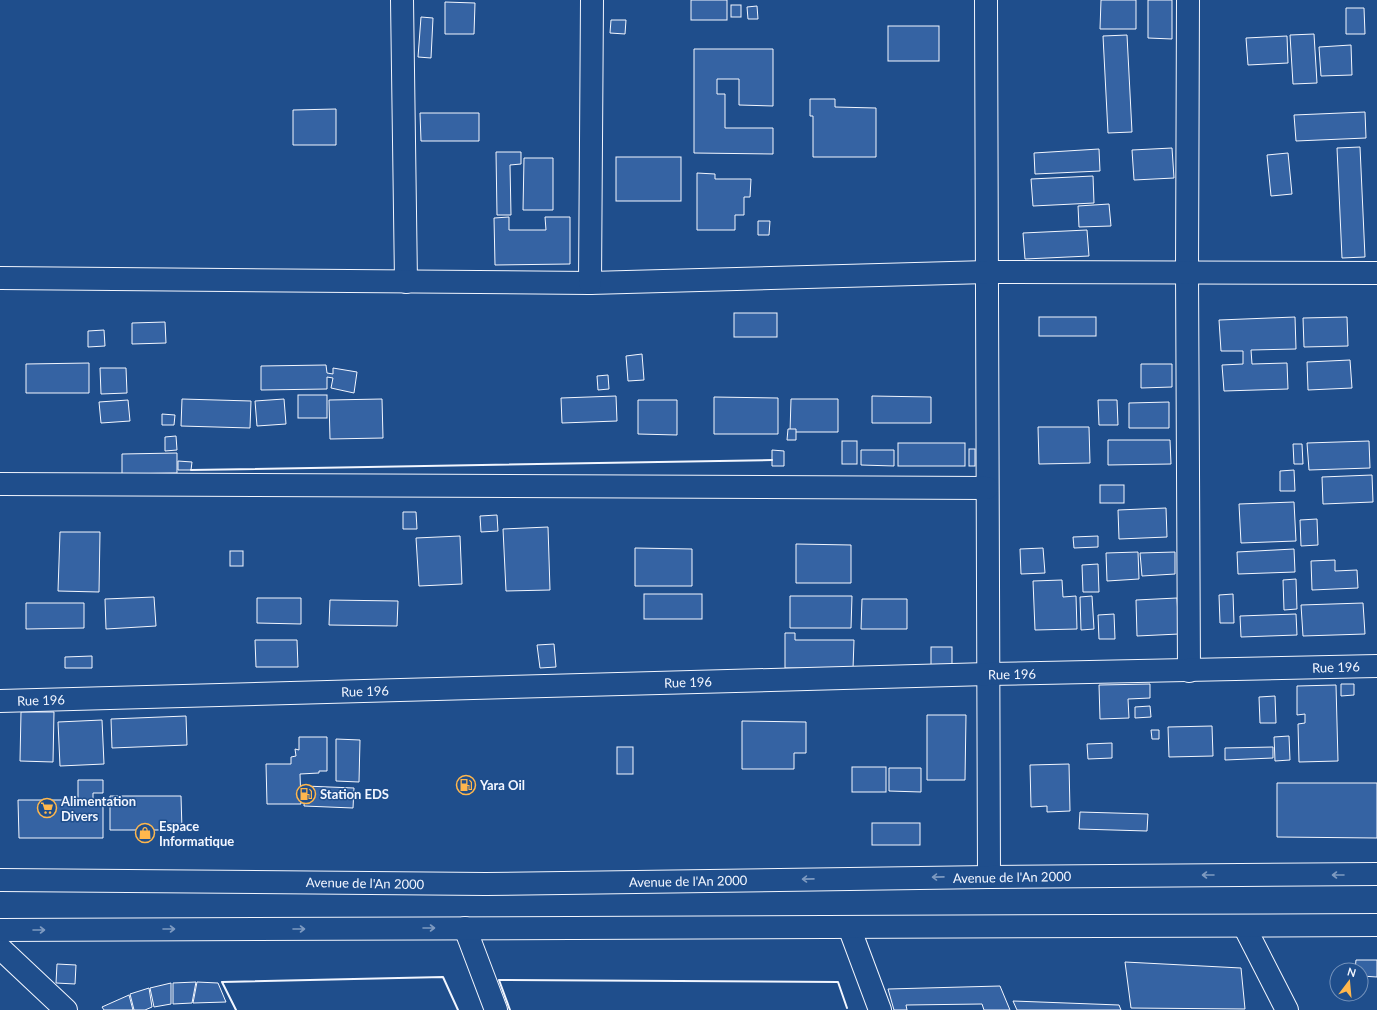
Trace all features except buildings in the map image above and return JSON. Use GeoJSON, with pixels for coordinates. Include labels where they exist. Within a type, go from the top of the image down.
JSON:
{"type":"FeatureCollection","features":[{"type":"Feature","properties":{"kind":"street"},"geometry":{"type":"LineString","coordinates":[[402,0],[406,282]]}},
{"type":"Feature","properties":{"kind":"street"},"geometry":{"type":"LineString","coordinates":[[590,283],[592,0]]}},
{"type":"Feature","properties":{"kind":"street"},"geometry":{"type":"LineString","coordinates":[[986,0],[989,877]]}},
{"type":"Feature","properties":{"kind":"street"},"geometry":{"type":"LineString","coordinates":[[1188,0],[1187,272],[1189,671]]}},
{"type":"Feature","properties":{"kind":"street"},"geometry":{"type":"LineString","coordinates":[[0,278],[590,283],[987,272],[1377,273]]}},
{"type":"Feature","properties":{"kind":"street"},"geometry":{"type":"LineString","coordinates":[[0,484],[987,488]]}},
{"type":"Feature","properties":{"kind":"street","name":"Rue 196"},"geometry":{"type":"LineString","coordinates":[[0,701],[988,674],[1377,666]]}},
{"type":"Feature","properties":{"kind":"street","name":"Avenue de l'An 2000"},"geometry":{"type":"LineString","coordinates":[[0,880],[486,884],[989,877],[1377,874]]}},
{"type":"Feature","properties":{"kind":"street"},"geometry":{"type":"LineString","coordinates":[[0,930],[1244,926],[1377,924]]}},
{"type":"Feature","properties":{"kind":"street"},"geometry":{"type":"LineString","coordinates":[[1244,926],[1287,1010]]}},
{"type":"Feature","properties":{"kind":"street"},"geometry":{"type":"LineString","coordinates":[[849,927],[880,1010]]}},
{"type":"Feature","properties":{"kind":"street"},"geometry":{"type":"LineString","coordinates":[[465,928],[496,1010]]}},
{"type":"Feature","properties":{"kind":"street"},"geometry":{"type":"LineString","coordinates":[[0,948],[66,1010]]}},
{"type":"Feature","properties":{"kind":"wall"},"geometry":{"type":"LineString","coordinates":[[191,470],[772,460]]}},
{"type":"Feature","properties":{"kind":"wall"},"geometry":{"type":"LineString","coordinates":[[236,1010],[222,982],[443,977],[458,1010]]}},
{"type":"Feature","properties":{"kind":"wall"},"geometry":{"type":"LineString","coordinates":[[510,1010],[499,980],[838,982],[847,1008]]}},
{"type":"Feature","properties":{"kind":"place","name":"Yara Oil"},"geometry":{"type":"Point","coordinates":[466,785]}},
{"type":"Feature","properties":{"kind":"place","name":"Station EDS"},"geometry":{"type":"Point","coordinates":[306,794]}},
{"type":"Feature","properties":{"kind":"place","name":"Alimentation Divers"},"geometry":{"type":"Point","coordinates":[47,808]}},
{"type":"Feature","properties":{"kind":"place","name":"Espace Informatique"},"geometry":{"type":"Point","coordinates":[145,833]}}]}
